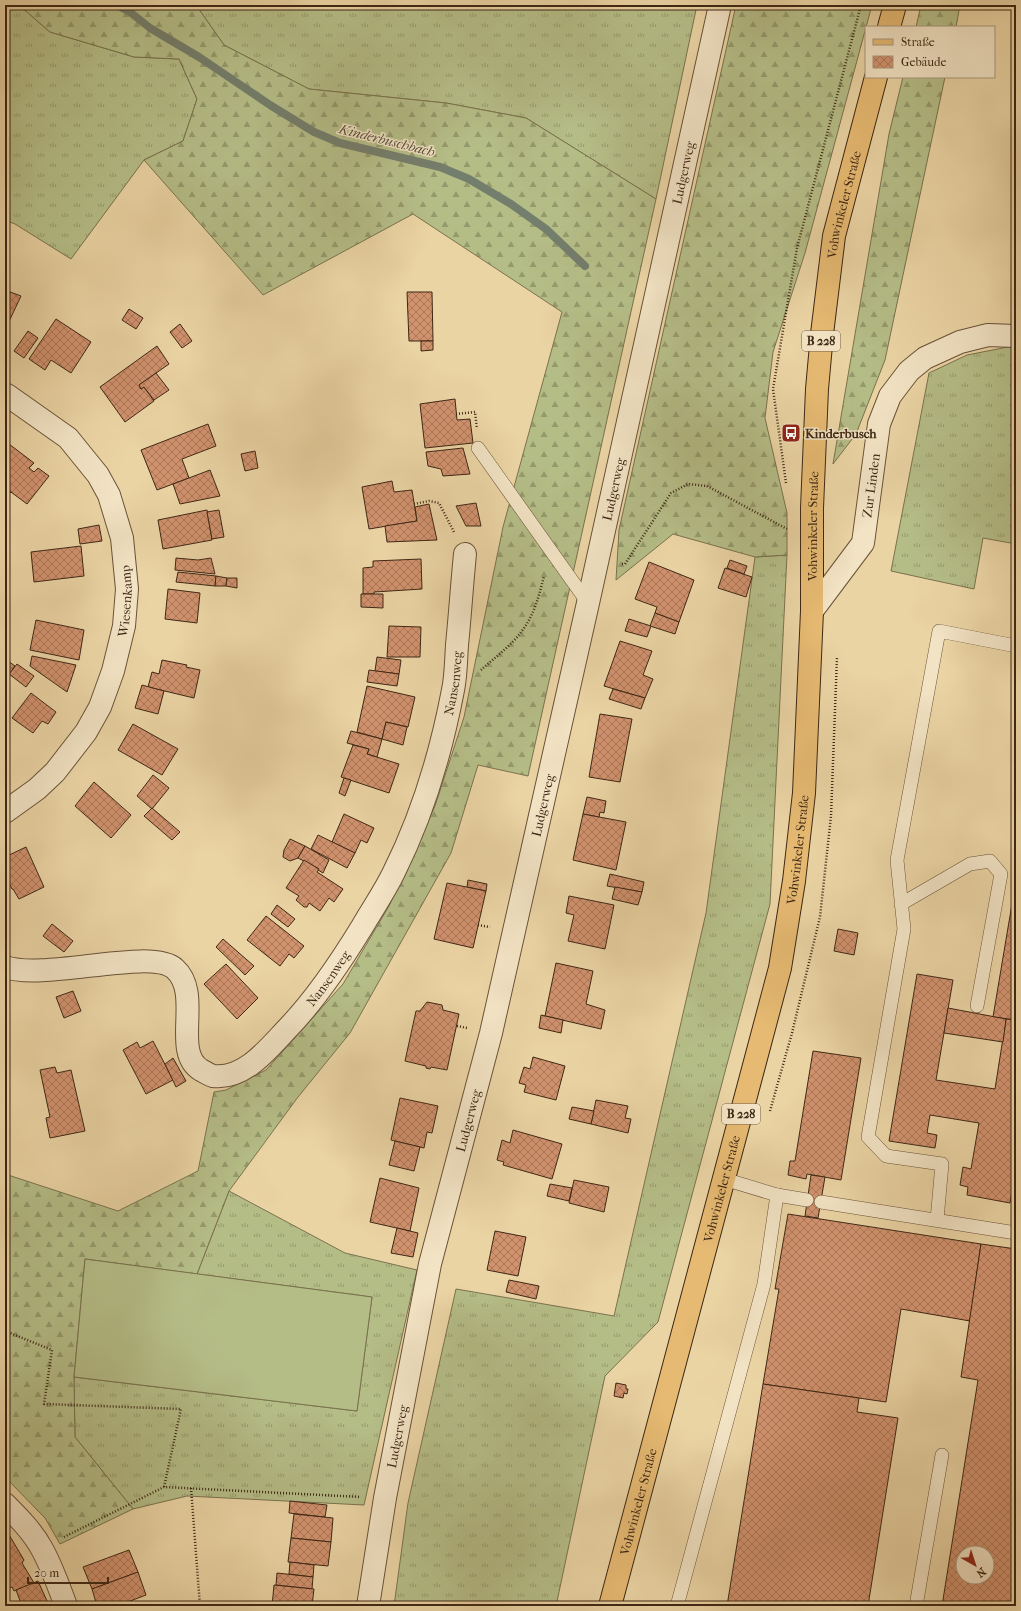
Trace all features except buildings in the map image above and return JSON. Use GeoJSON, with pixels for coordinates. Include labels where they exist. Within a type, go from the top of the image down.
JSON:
{"type":"FeatureCollection","features":[{"type":"Feature","properties":{"kind":"main road"},"geometry":{"type":"LineString","coordinates":[[889,26],[895,5]]}},
{"type":"Feature","properties":{"kind":"main road","name":"Vohwinkeler Straße"},"geometry":{"type":"LineString","coordinates":[[610,1606],[780,968],[794,881],[804,793],[812,611],[812,508],[816,397],[828,284],[834,236],[876,78]]}},
{"type":"Feature","properties":{"kind":"street","name":"Ludgerweg"},"geometry":{"type":"LineString","coordinates":[[368,1606],[386,1498],[430,1264],[491,1033],[598,560],[720,5]]}},
{"type":"Feature","properties":{"kind":"street","name":"Zur Linden"},"geometry":{"type":"LineString","coordinates":[[812,611],[863,543],[879,424],[890,396],[904,377],[925,358],[960,342],[988,335],[1016,336]]}},
{"type":"Feature","properties":{"kind":"street","name":"Wiesenkamp"},"geometry":{"type":"LineString","coordinates":[[5,812],[37,789],[55,772],[86,732],[100,707],[113,671],[124,626],[127,589],[122,538],[109,496],[98,475],[68,438],[7,395]]}},
{"type":"Feature","properties":{"kind":"street","name":"Nansenweg"},"geometry":{"type":"LineString","coordinates":[[5,967],[14,970],[38,971],[131,962],[158,962],[173,967],[183,977],[188,992],[188,1050],[196,1067],[211,1076],[232,1075],[258,1058],[302,1013],[342,959],[394,872],[418,817],[436,769],[454,688],[465,554]]}},
{"type":"Feature","properties":{"kind":"street"},"geometry":{"type":"LineString","coordinates":[[5,1504],[23,1522],[42,1548],[66,1606]]}},
{"type":"Feature","properties":{"kind":"lane"},"geometry":{"type":"LineString","coordinates":[[478,448],[588,603]]}},
{"type":"Feature","properties":{"kind":"lane"},"geometry":{"type":"LineString","coordinates":[[937,1220],[942,1164],[886,1156],[868,1137],[904,930],[897,860],[938,631],[1016,646]]}},
{"type":"Feature","properties":{"kind":"lane"},"geometry":{"type":"LineString","coordinates":[[901,904],[970,864],[990,861],[1001,874],[977,1006]]}},
{"type":"Feature","properties":{"kind":"lane"},"geometry":{"type":"LineString","coordinates":[[724,1179],[777,1195],[807,1200]]}},
{"type":"Feature","properties":{"kind":"lane"},"geometry":{"type":"LineString","coordinates":[[677,1606],[764,1284],[777,1195]]}},
{"type":"Feature","properties":{"kind":"lane"},"geometry":{"type":"LineString","coordinates":[[821,1202],[1016,1233]]}},
{"type":"Feature","properties":{"kind":"lane"},"geometry":{"type":"LineString","coordinates":[[916,1606],[942,1455]]}},
{"type":"Feature","properties":{"kind":"path"},"geometry":{"type":"LineString","coordinates":[[456,414],[475,412],[478,448]]}},
{"type":"Feature","properties":{"kind":"path"},"geometry":{"type":"LineString","coordinates":[[598,560],[625,564],[671,493],[688,484],[707,486],[791,532]]}},
{"type":"Feature","properties":{"kind":"path"},"geometry":{"type":"LineString","coordinates":[[414,504],[429,500],[439,503],[465,554]]}},
{"type":"Feature","properties":{"kind":"path"},"geometry":{"type":"LineString","coordinates":[[454,688],[474,676],[521,633],[539,598],[550,549]]}},
{"type":"Feature","properties":{"kind":"path"},"geometry":{"type":"LineString","coordinates":[[5,1331],[52,1350],[44,1404],[182,1409],[164,1487]]}},
{"type":"Feature","properties":{"kind":"path"},"geometry":{"type":"LineString","coordinates":[[42,1548],[164,1487],[386,1498]]}},
{"type":"Feature","properties":{"kind":"path"},"geometry":{"type":"LineString","coordinates":[[191,1488],[200,1606]]}},
{"type":"Feature","properties":{"kind":"green space"},"geometry":{"type":"Polygon","coordinates":[[[5,5],[19,5],[50,32],[134,57],[179,59],[197,99],[183,141],[144,160],[71,259],[15,224],[5,220],[5,5]]]}},
{"type":"Feature","properties":{"kind":"green space"},"geometry":{"type":"Polygon","coordinates":[[[19,5],[196,5],[224,45],[309,89],[446,103],[526,118],[656,199],[528,776],[478,765],[451,853],[350,1033],[298,1097],[229,1191],[197,1274],[85,1259],[74,1377],[75,1437],[133,1509],[60,1544],[45,1518],[5,1477],[5,1174],[118,1211],[198,1171],[214,1092],[226,1090],[266,1070],[343,984],[389,906],[435,806],[464,717],[503,527],[562,312],[413,214],[263,295],[144,160],[183,141],[197,99],[179,59],[134,57],[50,32],[19,5]]]}},
{"type":"Feature","properties":{"kind":"green space"},"geometry":{"type":"Polygon","coordinates":[[[196,5],[697,5],[656,199],[526,118],[446,103],[309,89],[224,45],[196,5]]]}},
{"type":"Feature","properties":{"kind":"green space"},"geometry":{"type":"Polygon","coordinates":[[[736,5],[872,5],[866,26],[865,26],[865,31],[805,253],[773,352],[765,418],[787,513],[787,555],[755,557],[673,534],[616,580],[619,530],[736,5]]]}},
{"type":"Feature","properties":{"kind":"green space"},"geometry":{"type":"Polygon","coordinates":[[[921,5],[960,5],[956,26],[916,26],[921,5]]]}},
{"type":"Feature","properties":{"kind":"green space"},"geometry":{"type":"Polygon","coordinates":[[[903,78],[945,78],[885,360],[856,434],[833,464],[889,134],[903,78]]]}},
{"type":"Feature","properties":{"kind":"green space"},"geometry":{"type":"Polygon","coordinates":[[[1016,346],[1016,544],[983,538],[974,589],[891,571],[929,373],[967,355],[1016,346]]]}},
{"type":"Feature","properties":{"kind":"green space"},"geometry":{"type":"Polygon","coordinates":[[[787,555],[770,904],[658,1322],[605,1376],[556,1606],[394,1606],[408,1503],[456,1289],[614,1316],[706,913],[755,557],[787,555]]]}},
{"type":"Feature","properties":{"kind":"green space"},"geometry":{"type":"Polygon","coordinates":[[[229,1191],[345,1253],[417,1270],[364,1505],[187,1496],[133,1509],[75,1437],[74,1377],[357,1411],[372,1297],[197,1274],[229,1191]]]}},
{"type":"Feature","properties":{"kind":"green space"},"geometry":{"type":"Polygon","coordinates":[[[85,1259],[372,1297],[357,1411],[74,1377],[85,1259]]]}},
{"type":"Feature","properties":{"kind":"waterway","name":"Kinderbuschbach"},"geometry":{"type":"LineString","coordinates":[[117,5],[130,12],[150,28],[199,57],[270,105],[314,132],[340,143],[440,167],[469,179],[511,204],[546,229],[585,266]]}},
{"type":"Feature","properties":{"kind":"place","name":"Kinderbusch"},"geometry":{"type":"Point","coordinates":[791,433]}}]}
